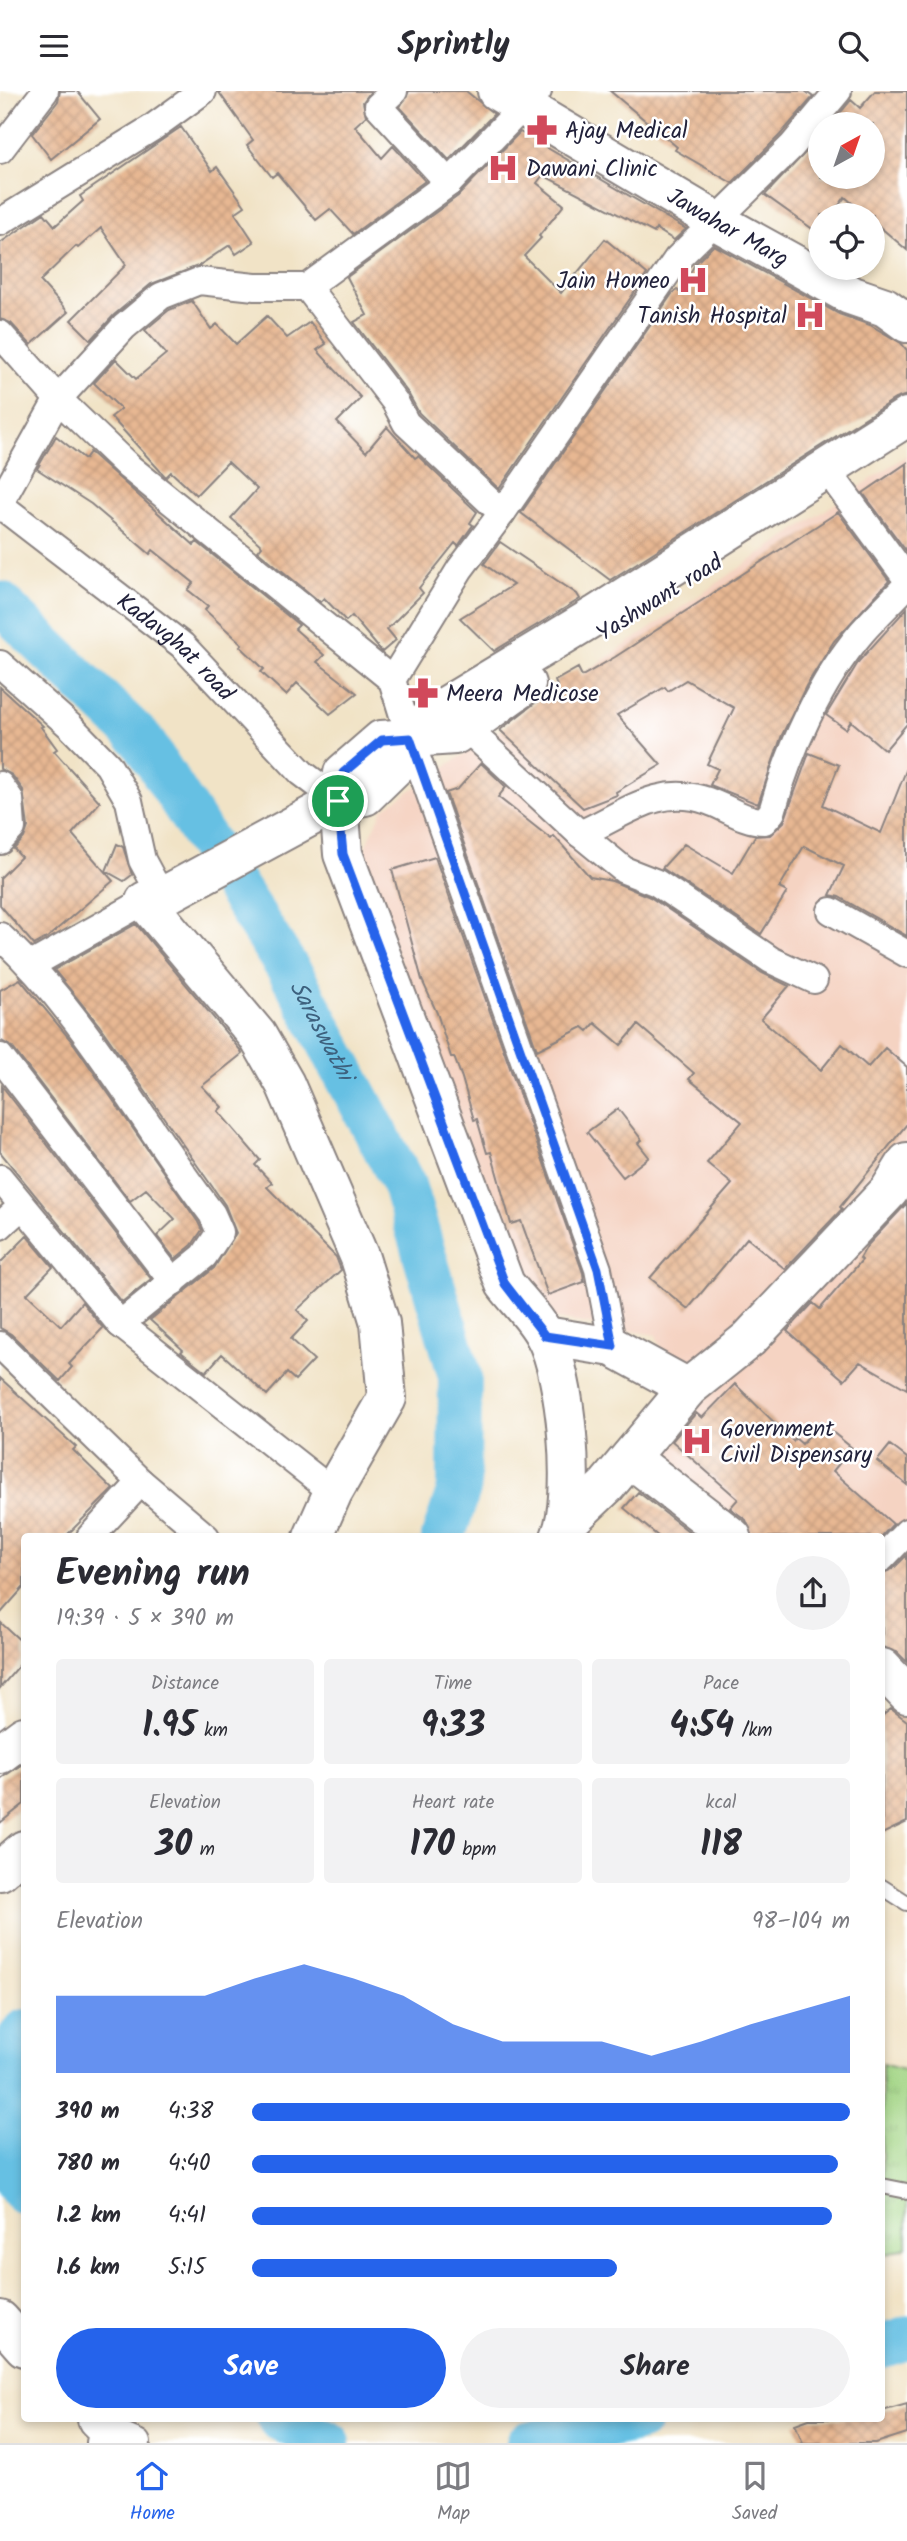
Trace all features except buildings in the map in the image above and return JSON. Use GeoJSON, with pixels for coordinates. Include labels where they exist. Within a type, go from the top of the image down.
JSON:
{"type":"FeatureCollection","features":[{"type":"Feature","properties":{"kind":"main road","name":"Jawahar Marg"},"geometry":{"type":"LineString","coordinates":[[520,95],[718,222],[850,295]]}},
{"type":"Feature","properties":{"kind":"main road"},"geometry":{"type":"LineString","coordinates":[[850,295],[885,307],[907,323]]}},
{"type":"Feature","properties":{"kind":"main road"},"geometry":{"type":"LineString","coordinates":[[850,295],[877,321],[907,343]]}},
{"type":"Feature","properties":{"kind":"main road"},"geometry":{"type":"LineString","coordinates":[[410,738],[436,712],[598,614],[907,417]]}},
{"type":"Feature","properties":{"kind":"main road","name":"Yashwant road"},"geometry":{"type":"LineString","coordinates":[[338,801],[343,773],[382,740],[454,735],[564,657],[907,444]]}},
{"type":"Feature","properties":{"kind":"main road"},"geometry":{"type":"LineString","coordinates":[[312,1533],[387,1398],[380,1323],[360,1258],[285,1084],[257,1035],[159,896],[338,801],[343,854],[505,1284],[545,1336],[562,1393],[569,1460],[563,1531]]}},
{"type":"Feature","properties":{"kind":"main road"},"geometry":{"type":"LineString","coordinates":[[563,1531],[630,1458],[688,1388],[748,1339],[889,1191],[907,1162]]}},
{"type":"Feature","properties":{"kind":"main road"},"geometry":{"type":"LineString","coordinates":[[545,1336],[613,1346],[688,1388]]}},
{"type":"Feature","properties":{"kind":"main road"},"geometry":{"type":"LineString","coordinates":[[630,1458],[727,1533]]}},
{"type":"Feature","properties":{"kind":"main road"},"geometry":{"type":"LineString","coordinates":[[885,1671],[907,1694]]}},
{"type":"Feature","properties":{"kind":"main road"},"geometry":{"type":"LineString","coordinates":[[0,1754],[21,1738]]}},
{"type":"Feature","properties":{"kind":"main road"},"geometry":{"type":"LineString","coordinates":[[0,1871],[21,1853]]}},
{"type":"Feature","properties":{"kind":"main road"},"geometry":{"type":"LineString","coordinates":[[0,2320],[21,2344]]}},
{"type":"Feature","properties":{"kind":"street"},"geometry":{"type":"LineString","coordinates":[[0,150],[45,91]]}},
{"type":"Feature","properties":{"kind":"street"},"geometry":{"type":"LineString","coordinates":[[0,222],[152,128],[203,91]]}},
{"type":"Feature","properties":{"kind":"street"},"geometry":{"type":"LineString","coordinates":[[394,91],[378,106],[449,183]]}},
{"type":"Feature","properties":{"kind":"street"},"geometry":{"type":"LineString","coordinates":[[392,680],[460,569],[502,513],[677,259],[718,222],[792,146],[838,91]]}},
{"type":"Feature","properties":{"kind":"street"},"geometry":{"type":"LineString","coordinates":[[0,504],[58,399],[124,327],[161,296],[199,281],[255,288],[307,287],[449,183],[520,95]]}},
{"type":"Feature","properties":{"kind":"street"},"geometry":{"type":"LineString","coordinates":[[307,287],[395,402],[406,423],[502,513]]}},
{"type":"Feature","properties":{"kind":"street"},"geometry":{"type":"LineString","coordinates":[[0,334],[58,399],[129,467],[392,680],[410,738],[598,1269],[613,1346]]}},
{"type":"Feature","properties":{"kind":"street"},"geometry":{"type":"LineString","coordinates":[[838,485],[907,579]]}},
{"type":"Feature","properties":{"kind":"street","name":"Kadavghat road"},"geometry":{"type":"LineString","coordinates":[[0,504],[182,645],[302,773],[338,801]]}},
{"type":"Feature","properties":{"kind":"street"},"geometry":{"type":"LineString","coordinates":[[580,834],[618,817],[641,802],[683,793],[746,818],[764,821],[772,812],[798,741],[828,679],[861,633],[907,585]]}},
{"type":"Feature","properties":{"kind":"street"},"geometry":{"type":"LineString","coordinates":[[0,664],[70,726],[108,765],[129,801],[142,860],[159,896],[31,965]]}},
{"type":"Feature","properties":{"kind":"street"},"geometry":{"type":"LineString","coordinates":[[465,727],[580,834],[624,870],[657,883],[771,960],[814,980]]}},
{"type":"Feature","properties":{"kind":"street"},"geometry":{"type":"LineString","coordinates":[[0,785],[10,799],[12,828],[0,841]]}},
{"type":"Feature","properties":{"kind":"street"},"geometry":{"type":"LineString","coordinates":[[831,911],[907,954]]}},
{"type":"Feature","properties":{"kind":"street"},"geometry":{"type":"LineString","coordinates":[[1,940],[31,965],[116,1077],[212,1214],[220,1232],[204,1256],[120,1324]]}},
{"type":"Feature","properties":{"kind":"street"},"geometry":{"type":"LineString","coordinates":[[0,1057],[173,1282]]}},
{"type":"Feature","properties":{"kind":"street"},"geometry":{"type":"LineString","coordinates":[[0,1178],[120,1324],[333,1492]]}},
{"type":"Feature","properties":{"kind":"street"},"geometry":{"type":"LineString","coordinates":[[0,1226],[22,1206]]}},
{"type":"Feature","properties":{"kind":"street"},"geometry":{"type":"LineString","coordinates":[[3,1352],[141,1482],[201,1533]]}},
{"type":"Feature","properties":{"kind":"street"},"geometry":{"type":"LineString","coordinates":[[94,1533],[141,1482]]}},
{"type":"Feature","properties":{"kind":"street"},"geometry":{"type":"LineString","coordinates":[[885,1555],[907,1532]]}},
{"type":"Feature","properties":{"kind":"lane"},"geometry":{"type":"LineString","coordinates":[[885,1889],[907,1903]]}},
{"type":"Feature","properties":{"kind":"lane"},"geometry":{"type":"LineString","coordinates":[[885,2187],[907,2191]]}},
{"type":"Feature","properties":{"kind":"shaded area"},"geometry":{"type":"Polygon","coordinates":[[[907,455],[907,1677],[885,1659],[885,1533],[734,1533],[649,1462],[688,1420],[656,1335],[532,1315],[361,857],[383,809],[907,455]]]}},
{"type":"Feature","properties":{"kind":"green space"},"geometry":{"type":"Polygon","coordinates":[[[885,2065],[907,2071],[907,2247],[885,2255],[885,2065]]]}},
{"type":"Feature","properties":{"kind":"waterway","name":"Saraswathi"},"geometry":{"type":"LineString","coordinates":[[0,603],[142,740],[295,980],[404,1185],[460,1376],[459,1489],[444,1533]]}},
{"type":"Feature","properties":{"kind":"waterway","name":"Saraswathi"},"geometry":{"type":"LineString","coordinates":[[21,2036],[15,2179],[21,2188]]}},
{"type":"Feature","properties":{"kind":"waterway","name":"Saraswathi"},"geometry":{"type":"LineString","coordinates":[[885,2345],[907,2338]]}},
{"type":"Feature","properties":{"kind":"waterway","name":"Saraswathi"},"geometry":{"type":"LineString","coordinates":[[285,2422],[329,2443]]}},
{"type":"Feature","properties":{"kind":"waterway","name":"Saraswathi"},"geometry":{"type":"LineString","coordinates":[[528,2443],[626,2422]]}},
{"type":"Feature","properties":{"kind":"place","name":"Ajay Medical"},"geometry":{"type":"Point","coordinates":[542,130]}},
{"type":"Feature","properties":{"kind":"place","name":"Dawani Clinic"},"geometry":{"type":"Point","coordinates":[503,168]}},
{"type":"Feature","properties":{"kind":"place","name":"Jain Homeo"},"geometry":{"type":"Point","coordinates":[693,280]}},
{"type":"Feature","properties":{"kind":"place","name":"Tanish Hospital"},"geometry":{"type":"Point","coordinates":[810,315]}},
{"type":"Feature","properties":{"kind":"place","name":"Meera Medicose"},"geometry":{"type":"Point","coordinates":[423,693]}},
{"type":"Feature","properties":{"kind":"place","name":"Government Civil Dispensary"},"geometry":{"type":"Point","coordinates":[697,1441]}},
{"type":"Feature","properties":{"kind":"route"},"geometry":{"type":"LineString","coordinates":[[410,738],[598,1269],[613,1346],[545,1336],[505,1284],[343,854],[338,801],[343,773],[363,754],[382,740],[410,738]]}}]}
